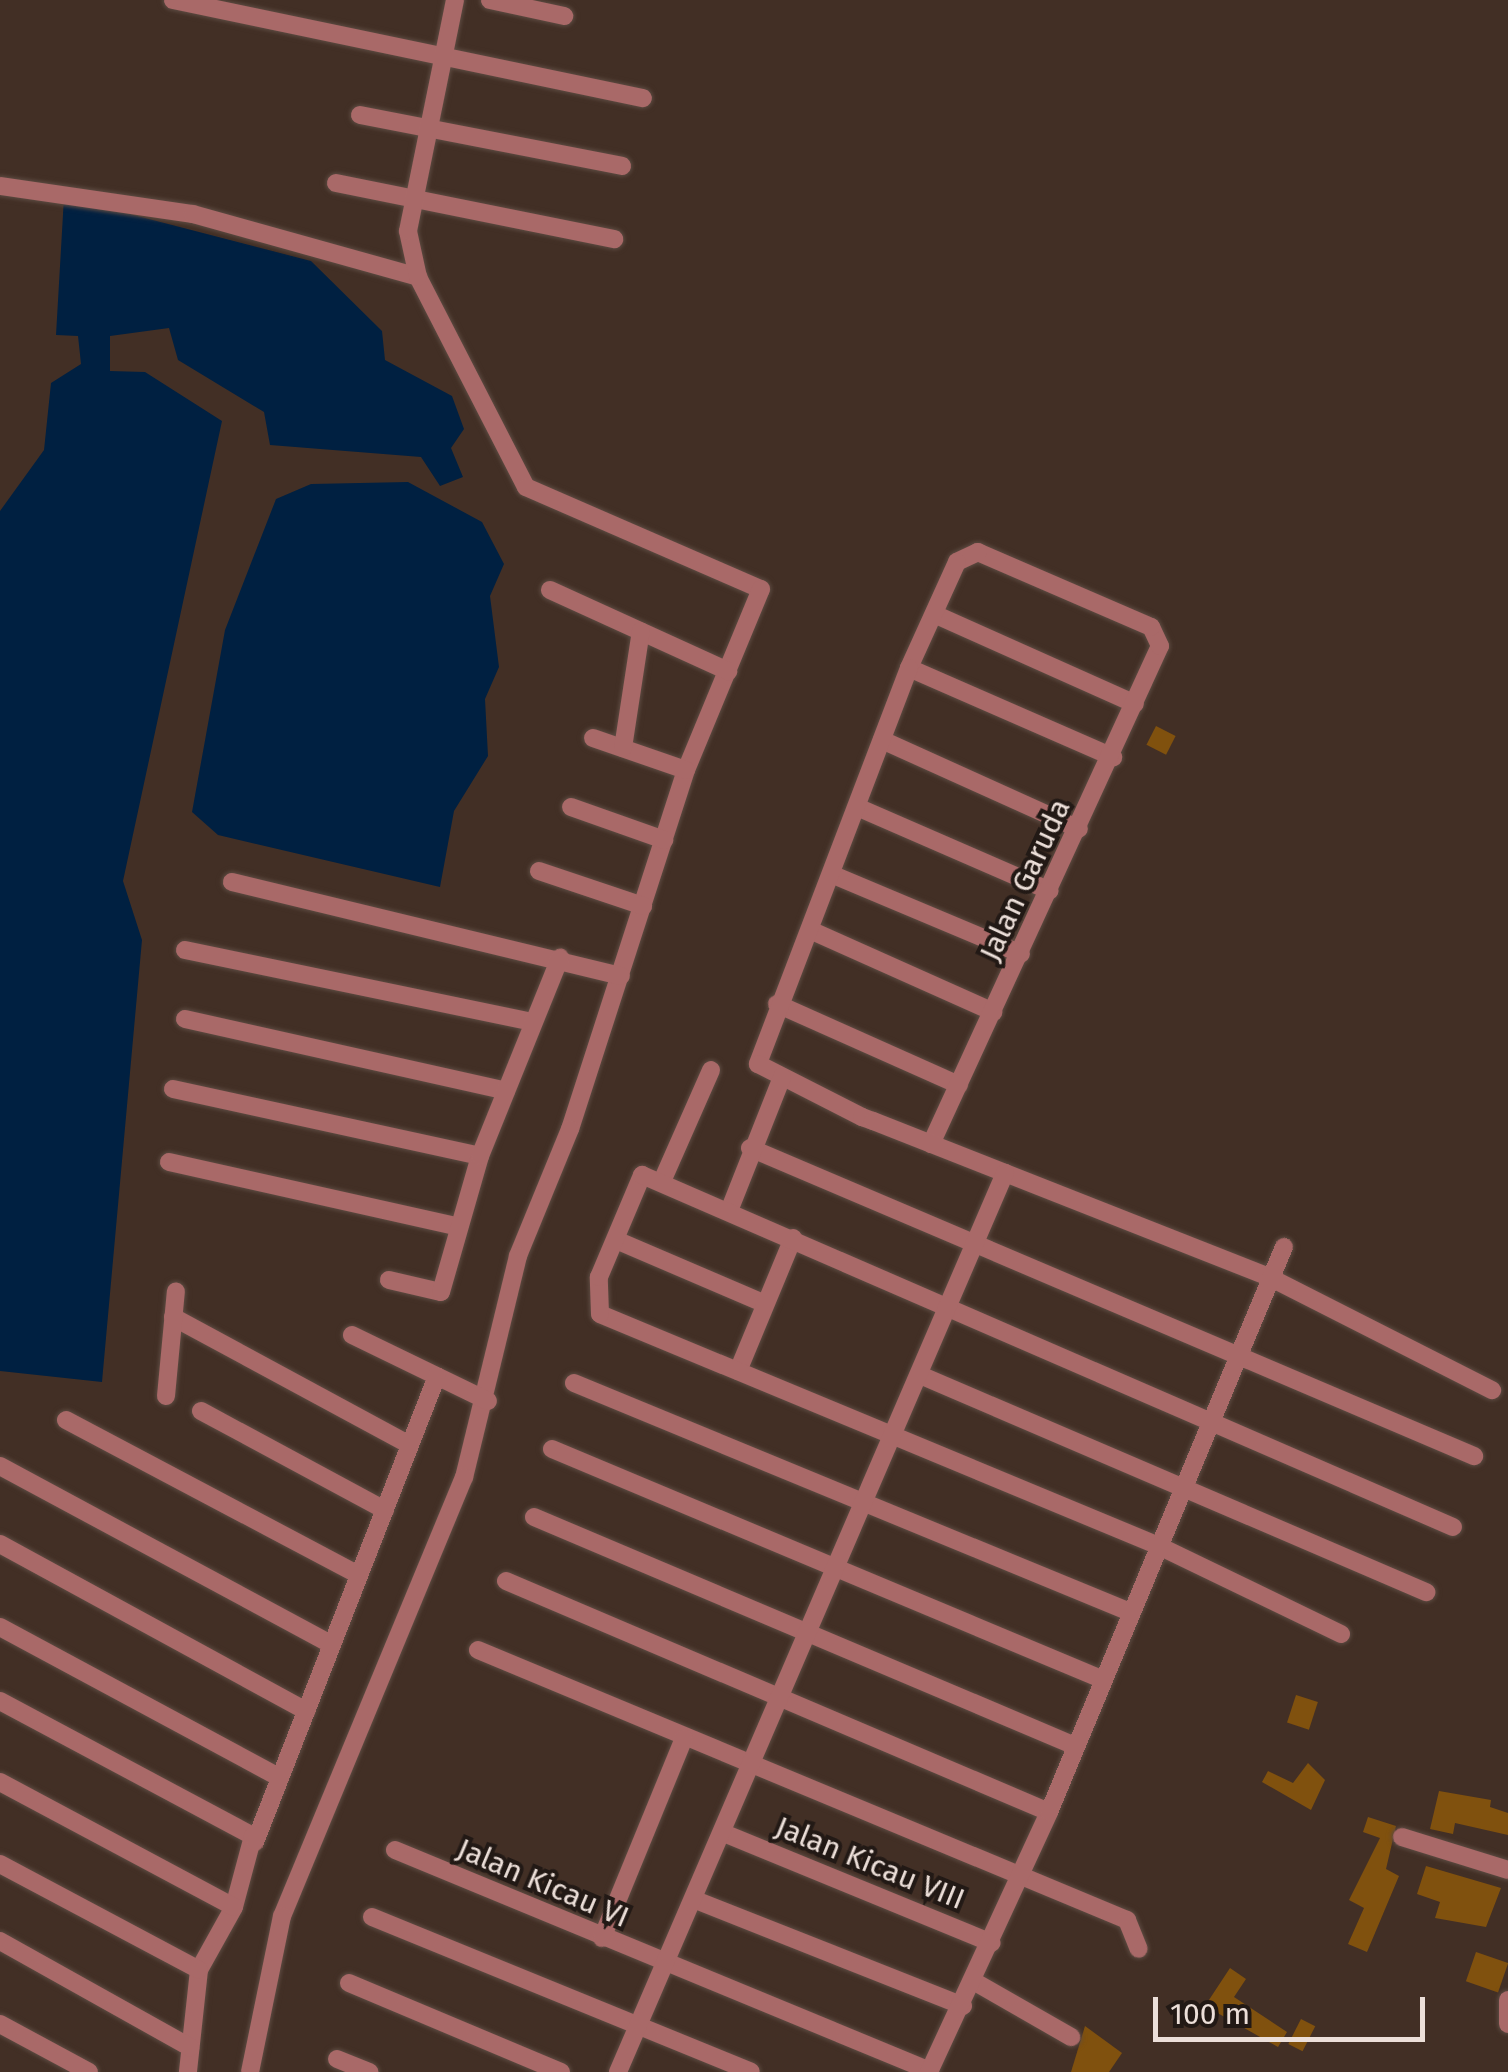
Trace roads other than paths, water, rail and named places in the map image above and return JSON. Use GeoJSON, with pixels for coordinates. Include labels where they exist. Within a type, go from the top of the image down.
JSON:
{"type":"FeatureCollection","features":[{"type":"Feature","properties":{"kind":"street"},"geometry":{"type":"LineString","coordinates":[[174,0],[643,98]]}},
{"type":"Feature","properties":{"kind":"street"},"geometry":{"type":"LineString","coordinates":[[250,2072],[282,1916],[488,1401],[518,1256],[621,976],[686,770],[761,589],[526,487],[410,274],[408,231],[454,0]]}},
{"type":"Feature","properties":{"kind":"street"},"geometry":{"type":"LineString","coordinates":[[490,0],[564,16]]}},
{"type":"Feature","properties":{"kind":"street"},"geometry":{"type":"LineString","coordinates":[[360,115],[622,166]]}},
{"type":"Feature","properties":{"kind":"street"},"geometry":{"type":"LineString","coordinates":[[336,182],[614,240]]}},
{"type":"Feature","properties":{"kind":"street"},"geometry":{"type":"LineString","coordinates":[[0,186],[111,197],[284,236],[410,274]]}},
{"type":"Feature","properties":{"kind":"street","name":"Jalan Garuda"},"geometry":{"type":"LineString","coordinates":[[931,1144],[1136,704],[1158,637],[978,552],[957,562],[934,614]]}},
{"type":"Feature","properties":{"kind":"street"},"geometry":{"type":"LineString","coordinates":[[550,590],[728,670]]}},
{"type":"Feature","properties":{"kind":"street"},"geometry":{"type":"LineString","coordinates":[[1136,704],[934,614],[909,668],[810,930],[756,1056],[782,1077],[931,1144],[1271,1278],[1492,1390]]}},
{"type":"Feature","properties":{"kind":"street"},"geometry":{"type":"LineString","coordinates":[[622,748],[642,632]]}},
{"type":"Feature","properties":{"kind":"street"},"geometry":{"type":"LineString","coordinates":[[909,668],[1112,757]]}},
{"type":"Feature","properties":{"kind":"street"},"geometry":{"type":"LineString","coordinates":[[593,738],[686,770]]}},
{"type":"Feature","properties":{"kind":"street"},"geometry":{"type":"LineString","coordinates":[[882,740],[1079,829]]}},
{"type":"Feature","properties":{"kind":"street"},"geometry":{"type":"LineString","coordinates":[[571,807],[664,840]]}},
{"type":"Feature","properties":{"kind":"street"},"geometry":{"type":"LineString","coordinates":[[857,807],[1050,890]]}},
{"type":"Feature","properties":{"kind":"street"},"geometry":{"type":"LineString","coordinates":[[538,871],[643,906]]}},
{"type":"Feature","properties":{"kind":"street"},"geometry":{"type":"LineString","coordinates":[[831,874],[1020,954]]}},
{"type":"Feature","properties":{"kind":"street"},"geometry":{"type":"LineString","coordinates":[[232,882],[560,958],[621,976]]}},
{"type":"Feature","properties":{"kind":"street"},"geometry":{"type":"LineString","coordinates":[[810,930],[993,1012]]}},
{"type":"Feature","properties":{"kind":"street"},"geometry":{"type":"LineString","coordinates":[[185,950],[534,1022]]}},
{"type":"Feature","properties":{"kind":"street"},"geometry":{"type":"LineString","coordinates":[[389,1280],[442,1292],[456,1226],[480,1156],[560,958]]}},
{"type":"Feature","properties":{"kind":"street"},"geometry":{"type":"LineString","coordinates":[[777,1004],[959,1085]]}},
{"type":"Feature","properties":{"kind":"street"},"geometry":{"type":"LineString","coordinates":[[186,1019],[506,1091]]}},
{"type":"Feature","properties":{"kind":"street"},"geometry":{"type":"LineString","coordinates":[[662,1179],[712,1070]]}},
{"type":"Feature","properties":{"kind":"street"},"geometry":{"type":"LineString","coordinates":[[729,1211],[750,1148],[782,1077]]}},
{"type":"Feature","properties":{"kind":"street"},"geometry":{"type":"LineString","coordinates":[[173,1089],[480,1156]]}},
{"type":"Feature","properties":{"kind":"street"},"geometry":{"type":"LineString","coordinates":[[750,1148],[1235,1350],[1474,1456]]}},
{"type":"Feature","properties":{"kind":"street"},"geometry":{"type":"LineString","coordinates":[[168,1162],[456,1226]]}},
{"type":"Feature","properties":{"kind":"street"},"geometry":{"type":"LineString","coordinates":[[618,2072],[698,1901],[1005,1173]]}},
{"type":"Feature","properties":{"kind":"street"},"geometry":{"type":"LineString","coordinates":[[1341,1634],[1159,1546],[892,1440],[600,1314],[599,1277],[642,1175],[662,1179],[1452,1527]]}},
{"type":"Feature","properties":{"kind":"street"},"geometry":{"type":"LineString","coordinates":[[738,1371],[793,1238]]}},
{"type":"Feature","properties":{"kind":"street"},"geometry":{"type":"LineString","coordinates":[[616,1240],[766,1304]]}},
{"type":"Feature","properties":{"kind":"street"},"geometry":{"type":"LineString","coordinates":[[929,2071],[964,2006],[1018,1874],[1049,1812],[1098,1678],[1186,1482],[1235,1350],[1284,1247]]}},
{"type":"Feature","properties":{"kind":"street"},"geometry":{"type":"LineString","coordinates":[[166,1396],[176,1291]]}},
{"type":"Feature","properties":{"kind":"street"},"geometry":{"type":"LineString","coordinates":[[173,1317],[410,1445]]}},
{"type":"Feature","properties":{"kind":"street"},"geometry":{"type":"LineString","coordinates":[[352,1335],[488,1401]]}},
{"type":"Feature","properties":{"kind":"street"},"geometry":{"type":"LineString","coordinates":[[920,1375],[1186,1482],[1426,1592]]}},
{"type":"Feature","properties":{"kind":"street"},"geometry":{"type":"LineString","coordinates":[[188,2072],[199,1970],[234,1907],[255,1842],[437,1376]]}},
{"type":"Feature","properties":{"kind":"street"},"geometry":{"type":"LineString","coordinates":[[574,1383],[864,1506],[1130,1612]]}},
{"type":"Feature","properties":{"kind":"street"},"geometry":{"type":"LineString","coordinates":[[201,1412],[385,1510]]}},
{"type":"Feature","properties":{"kind":"street"},"geometry":{"type":"LineString","coordinates":[[66,1420],[360,1574]]}},
{"type":"Feature","properties":{"kind":"street"},"geometry":{"type":"LineString","coordinates":[[552,1450],[1098,1678]]}},
{"type":"Feature","properties":{"kind":"street"},"geometry":{"type":"LineString","coordinates":[[0,1466],[332,1645]]}},
{"type":"Feature","properties":{"kind":"street"},"geometry":{"type":"LineString","coordinates":[[534,1517],[1073,1745]]}},
{"type":"Feature","properties":{"kind":"street"},"geometry":{"type":"LineString","coordinates":[[0,1544],[306,1711]]}},
{"type":"Feature","properties":{"kind":"street"},"geometry":{"type":"LineString","coordinates":[[506,1581],[1049,1812]]}},
{"type":"Feature","properties":{"kind":"street"},"geometry":{"type":"LineString","coordinates":[[0,1627],[280,1778]]}},
{"type":"Feature","properties":{"kind":"street"},"geometry":{"type":"LineString","coordinates":[[478,1650],[1127,1920],[1139,1949]]}},
{"type":"Feature","properties":{"kind":"street"},"geometry":{"type":"LineString","coordinates":[[0,1700],[255,1842]]}},
{"type":"Feature","properties":{"kind":"street"},"geometry":{"type":"LineString","coordinates":[[602,1938],[684,1738]]}},
{"type":"Feature","properties":{"kind":"street"},"geometry":{"type":"LineString","coordinates":[[0,1804],[3,1783],[234,1907]]}},
{"type":"Feature","properties":{"kind":"street","name":"Jalan Kicau VIII"},"geometry":{"type":"LineString","coordinates":[[726,1834],[992,1942]]}},
{"type":"Feature","properties":{"kind":"street"},"geometry":{"type":"LineString","coordinates":[[1402,1836],[1508,1870]]}},
{"type":"Feature","properties":{"kind":"street","name":"Jalan Kicau VI"},"geometry":{"type":"LineString","coordinates":[[395,1850],[929,2071]]}},
{"type":"Feature","properties":{"kind":"street"},"geometry":{"type":"LineString","coordinates":[[0,1864],[199,1970]]}},
{"type":"Feature","properties":{"kind":"street"},"geometry":{"type":"LineString","coordinates":[[698,1901],[964,2006]]}},
{"type":"Feature","properties":{"kind":"street"},"geometry":{"type":"LineString","coordinates":[[372,1917],[751,2072]]}},
{"type":"Feature","properties":{"kind":"street"},"geometry":{"type":"LineString","coordinates":[[0,1941],[190,2047]]}},
{"type":"Feature","properties":{"kind":"street"},"geometry":{"type":"LineString","coordinates":[[975,1982],[1070,2038]]}},
{"type":"Feature","properties":{"kind":"street"},"geometry":{"type":"LineString","coordinates":[[349,1983],[560,2072]]}},
{"type":"Feature","properties":{"kind":"street"},"geometry":{"type":"LineString","coordinates":[[1508,2000],[1508,2024]]}},
{"type":"Feature","properties":{"kind":"street"},"geometry":{"type":"LineString","coordinates":[[0,2024],[88,2072]]}},
{"type":"Feature","properties":{"kind":"street"},"geometry":{"type":"LineString","coordinates":[[337,2059],[369,2072]]}},
{"type":"Feature","properties":{"kind":"water"},"geometry":{"type":"Polygon","coordinates":[[[64,197],[311,261],[382,331],[385,360],[452,396],[464,429],[451,448],[463,477],[440,486],[421,457],[270,445],[264,412],[178,360],[169,328],[110,336],[110,371],[145,372],[222,421],[123,881],[142,940],[102,1382],[0,1371],[0,511],[44,450],[51,383],[81,364],[78,336],[56,335],[64,197]]]}},
{"type":"Feature","properties":{"kind":"water"},"geometry":{"type":"Polygon","coordinates":[[[408,482],[482,522],[504,564],[490,596],[499,667],[485,699],[488,756],[454,811],[440,887],[218,835],[192,812],[225,630],[276,499],[311,484],[408,482]]]}}]}
